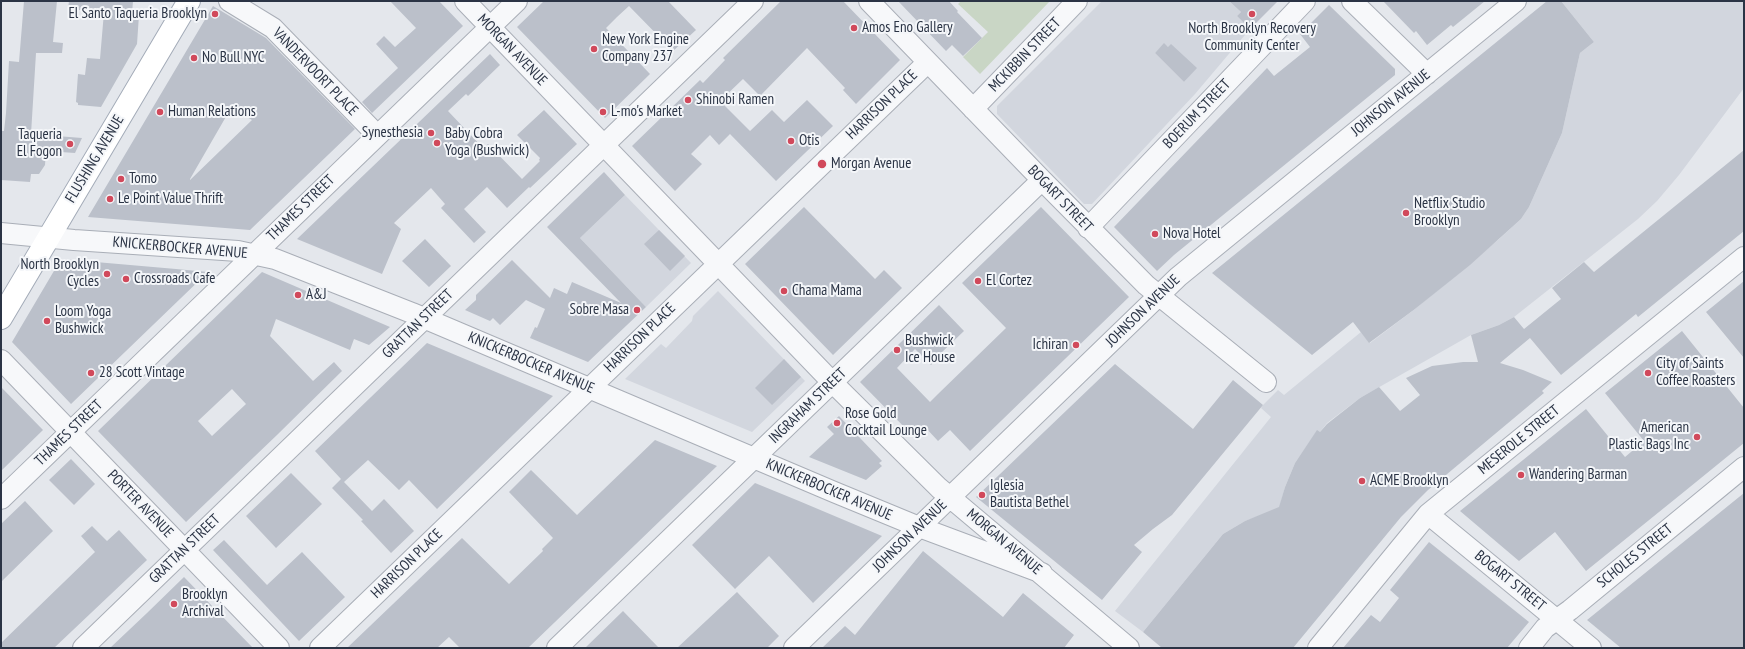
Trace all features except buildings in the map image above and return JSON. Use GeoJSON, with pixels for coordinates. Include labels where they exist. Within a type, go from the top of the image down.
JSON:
{"type":"FeatureCollection","features":[{"type":"Feature","properties":{"kind":"main road","name":"FLUSHING AVENUE"},"geometry":{"type":"LineString","coordinates":[[1,318],[182,5]]}},
{"type":"Feature","properties":{"kind":"street","name":"VANDERVOORT PLACE"},"geometry":{"type":"LineString","coordinates":[[229,1],[273,28],[377,135]]}},
{"type":"Feature","properties":{"kind":"street","name":"MORGAN AVENUE"},"geometry":{"type":"LineString","coordinates":[[465,1],[832,382],[939,488],[1042,573],[1129,648]]}},
{"type":"Feature","properties":{"kind":"street","name":"THAMES STREET"},"geometry":{"type":"LineString","coordinates":[[1,499],[254,253],[517,1]]}},
{"type":"Feature","properties":{"kind":"street","name":"GRATTAN STREET"},"geometry":{"type":"LineString","coordinates":[[83,648],[753,1]]}},
{"type":"Feature","properties":{"kind":"street","name":"BOGART STREET"},"geometry":{"type":"LineString","coordinates":[[869,1],[927,63],[1088,228],[1146,285],[1266,382]]}},
{"type":"Feature","properties":{"kind":"street","name":"MCKIBBIN STREET"},"geometry":{"type":"LineString","coordinates":[[973,109],[1077,1]]}},
{"type":"Feature","properties":{"kind":"street","name":"BOERUM STREET"},"geometry":{"type":"LineString","coordinates":[[1088,228],[1305,1]]}},
{"type":"Feature","properties":{"kind":"street"},"geometry":{"type":"LineString","coordinates":[[1352,1],[1427,74]]}},
{"type":"Feature","properties":{"kind":"street","name":"JOHNSON AVENUE"},"geometry":{"type":"LineString","coordinates":[[794,648],[1178,277],[1516,1]]}},
{"type":"Feature","properties":{"kind":"street","name":"HARRISON PLACE"},"geometry":{"type":"LineString","coordinates":[[320,648],[927,63]]}},
{"type":"Feature","properties":{"kind":"street","name":"INGRAHAM STREET"},"geometry":{"type":"LineString","coordinates":[[557,648],[1042,180]]}},
{"type":"Feature","properties":{"kind":"street","name":"KNICKERBOCKER AVENUE"},"geometry":{"type":"LineString","coordinates":[[1,233],[238,250],[275,259],[425,318],[919,527],[1042,573]]}},
{"type":"Feature","properties":{"kind":"street","name":"MESEROLE STREET"},"geometry":{"type":"LineString","coordinates":[[1318,648],[1428,514],[1744,257]]}},
{"type":"Feature","properties":{"kind":"street","name":"PORTER AVENUE"},"geometry":{"type":"LineString","coordinates":[[1,360],[279,648]]}},
{"type":"Feature","properties":{"kind":"street","name":"SCHOLES STREET"},"geometry":{"type":"LineString","coordinates":[[1529,648],[1545,628],[1557,620],[1744,467]]}},
{"type":"Feature","properties":{"kind":"street","name":"BOGART STREET"},"geometry":{"type":"LineString","coordinates":[[1428,514],[1592,648]]}},
{"type":"Feature","properties":{"kind":"shaded area"},"geometry":{"type":"Polygon","coordinates":[[[1102,1],[1229,1],[1241,12],[1237,16],[1250,29],[1195,94],[1092,204],[1084,204],[997,114],[997,106],[1102,1]],[[1164,44],[1155,53],[1184,82],[1196,68],[1164,44]]]}},
{"type":"Feature","properties":{"kind":"shaded area"},"geometry":{"type":"Polygon","coordinates":[[[1561,1],[1744,1],[1744,88],[1679,175],[1657,201],[1638,219],[1514,317],[1499,325],[1471,335],[1360,398],[1327,423],[1320,432],[1317,431],[1295,463],[1285,487],[1279,509],[1245,521],[1223,534],[1143,632],[1115,611],[1271,417],[1261,408],[1263,405],[1278,390],[1284,395],[1361,332],[1370,343],[1415,309],[1498,240],[1521,219],[1529,207],[1562,133],[1580,53],[1594,42],[1561,1]]]}},
{"type":"Feature","properties":{"kind":"shaded area"},"geometry":{"type":"Polygon","coordinates":[[[625,195],[691,263],[646,307],[580,238],[625,195]]]}},
{"type":"Feature","properties":{"kind":"shaded area"},"geometry":{"type":"Polygon","coordinates":[[[718,291],[805,381],[752,432],[625,379],[661,344],[666,348],[692,321],[693,316],[718,291]]]}},
{"type":"Feature","properties":{"kind":"green space"},"geometry":{"type":"Polygon","coordinates":[[[961,1],[1050,1],[980,74],[963,57],[988,32],[958,4],[961,1]]]}},
{"type":"Feature","properties":{"kind":"place","name":"El Santo Taqueria Brooklyn"},"geometry":{"type":"Point","coordinates":[215,14]}},
{"type":"Feature","properties":{"kind":"place","name":"North Brooklyn Recovery Community Center"},"geometry":{"type":"Point","coordinates":[1252,14]}},
{"type":"Feature","properties":{"kind":"place","name":"Amos Eno Gallery"},"geometry":{"type":"Point","coordinates":[854,28]}},
{"type":"Feature","properties":{"kind":"place","name":"New York Engine Company 237"},"geometry":{"type":"Point","coordinates":[594,49]}},
{"type":"Feature","properties":{"kind":"place","name":"No Bull NYC"},"geometry":{"type":"Point","coordinates":[194,58]}},
{"type":"Feature","properties":{"kind":"place","name":"Shinobi Ramen"},"geometry":{"type":"Point","coordinates":[688,100]}},
{"type":"Feature","properties":{"kind":"place","name":"Human Relations"},"geometry":{"type":"Point","coordinates":[160,112]}},
{"type":"Feature","properties":{"kind":"place","name":"L-mo's Market"},"geometry":{"type":"Point","coordinates":[603,112]}},
{"type":"Feature","properties":{"kind":"place","name":"Synesthesia"},"geometry":{"type":"Point","coordinates":[431,133]}},
{"type":"Feature","properties":{"kind":"place","name":"Otis"},"geometry":{"type":"Point","coordinates":[791,141]}},
{"type":"Feature","properties":{"kind":"place","name":"Baby Cobra Yoga (Bushwick)"},"geometry":{"type":"Point","coordinates":[437,143]}},
{"type":"Feature","properties":{"kind":"place","name":"Taqueria El Fogon"},"geometry":{"type":"Point","coordinates":[70,144]}},
{"type":"Feature","properties":{"kind":"place","name":"Morgan Avenue"},"geometry":{"type":"Point","coordinates":[822,164]}},
{"type":"Feature","properties":{"kind":"place","name":"Tomo"},"geometry":{"type":"Point","coordinates":[121,179]}},
{"type":"Feature","properties":{"kind":"place","name":"Le Point Value Thrift"},"geometry":{"type":"Point","coordinates":[110,199]}},
{"type":"Feature","properties":{"kind":"place","name":"Netflix Studio Brooklyn"},"geometry":{"type":"Point","coordinates":[1406,213]}},
{"type":"Feature","properties":{"kind":"place","name":"Nova Hotel"},"geometry":{"type":"Point","coordinates":[1155,234]}},
{"type":"Feature","properties":{"kind":"place","name":"North Brooklyn Cycles"},"geometry":{"type":"Point","coordinates":[107,274]}},
{"type":"Feature","properties":{"kind":"place","name":"Crossroads Cafe"},"geometry":{"type":"Point","coordinates":[126,279]}},
{"type":"Feature","properties":{"kind":"place","name":"El Cortez"},"geometry":{"type":"Point","coordinates":[978,281]}},
{"type":"Feature","properties":{"kind":"place","name":"Chama Mama"},"geometry":{"type":"Point","coordinates":[784,291]}},
{"type":"Feature","properties":{"kind":"place","name":"A&J"},"geometry":{"type":"Point","coordinates":[298,295]}},
{"type":"Feature","properties":{"kind":"place","name":"Sobre Masa"},"geometry":{"type":"Point","coordinates":[637,310]}},
{"type":"Feature","properties":{"kind":"place","name":"Loom Yoga Bushwick"},"geometry":{"type":"Point","coordinates":[47,321]}},
{"type":"Feature","properties":{"kind":"place","name":"Ichiran"},"geometry":{"type":"Point","coordinates":[1076,345]}},
{"type":"Feature","properties":{"kind":"place","name":"Bushwick Ice House"},"geometry":{"type":"Point","coordinates":[897,350]}},
{"type":"Feature","properties":{"kind":"place","name":"28 Scott Vintage"},"geometry":{"type":"Point","coordinates":[91,373]}},
{"type":"Feature","properties":{"kind":"place","name":"City of Saints Coffee Roasters"},"geometry":{"type":"Point","coordinates":[1648,373]}},
{"type":"Feature","properties":{"kind":"place","name":"Rose Gold Cocktail Lounge"},"geometry":{"type":"Point","coordinates":[837,423]}},
{"type":"Feature","properties":{"kind":"place","name":"American Plastic Bags Inc"},"geometry":{"type":"Point","coordinates":[1697,437]}},
{"type":"Feature","properties":{"kind":"place","name":"Wandering Barman"},"geometry":{"type":"Point","coordinates":[1521,475]}},
{"type":"Feature","properties":{"kind":"place","name":"ACME Brooklyn"},"geometry":{"type":"Point","coordinates":[1362,481]}},
{"type":"Feature","properties":{"kind":"place","name":"Iglesia Bautista Bethel"},"geometry":{"type":"Point","coordinates":[982,495]}},
{"type":"Feature","properties":{"kind":"place","name":"Brooklyn Archival"},"geometry":{"type":"Point","coordinates":[174,604]}}]}
